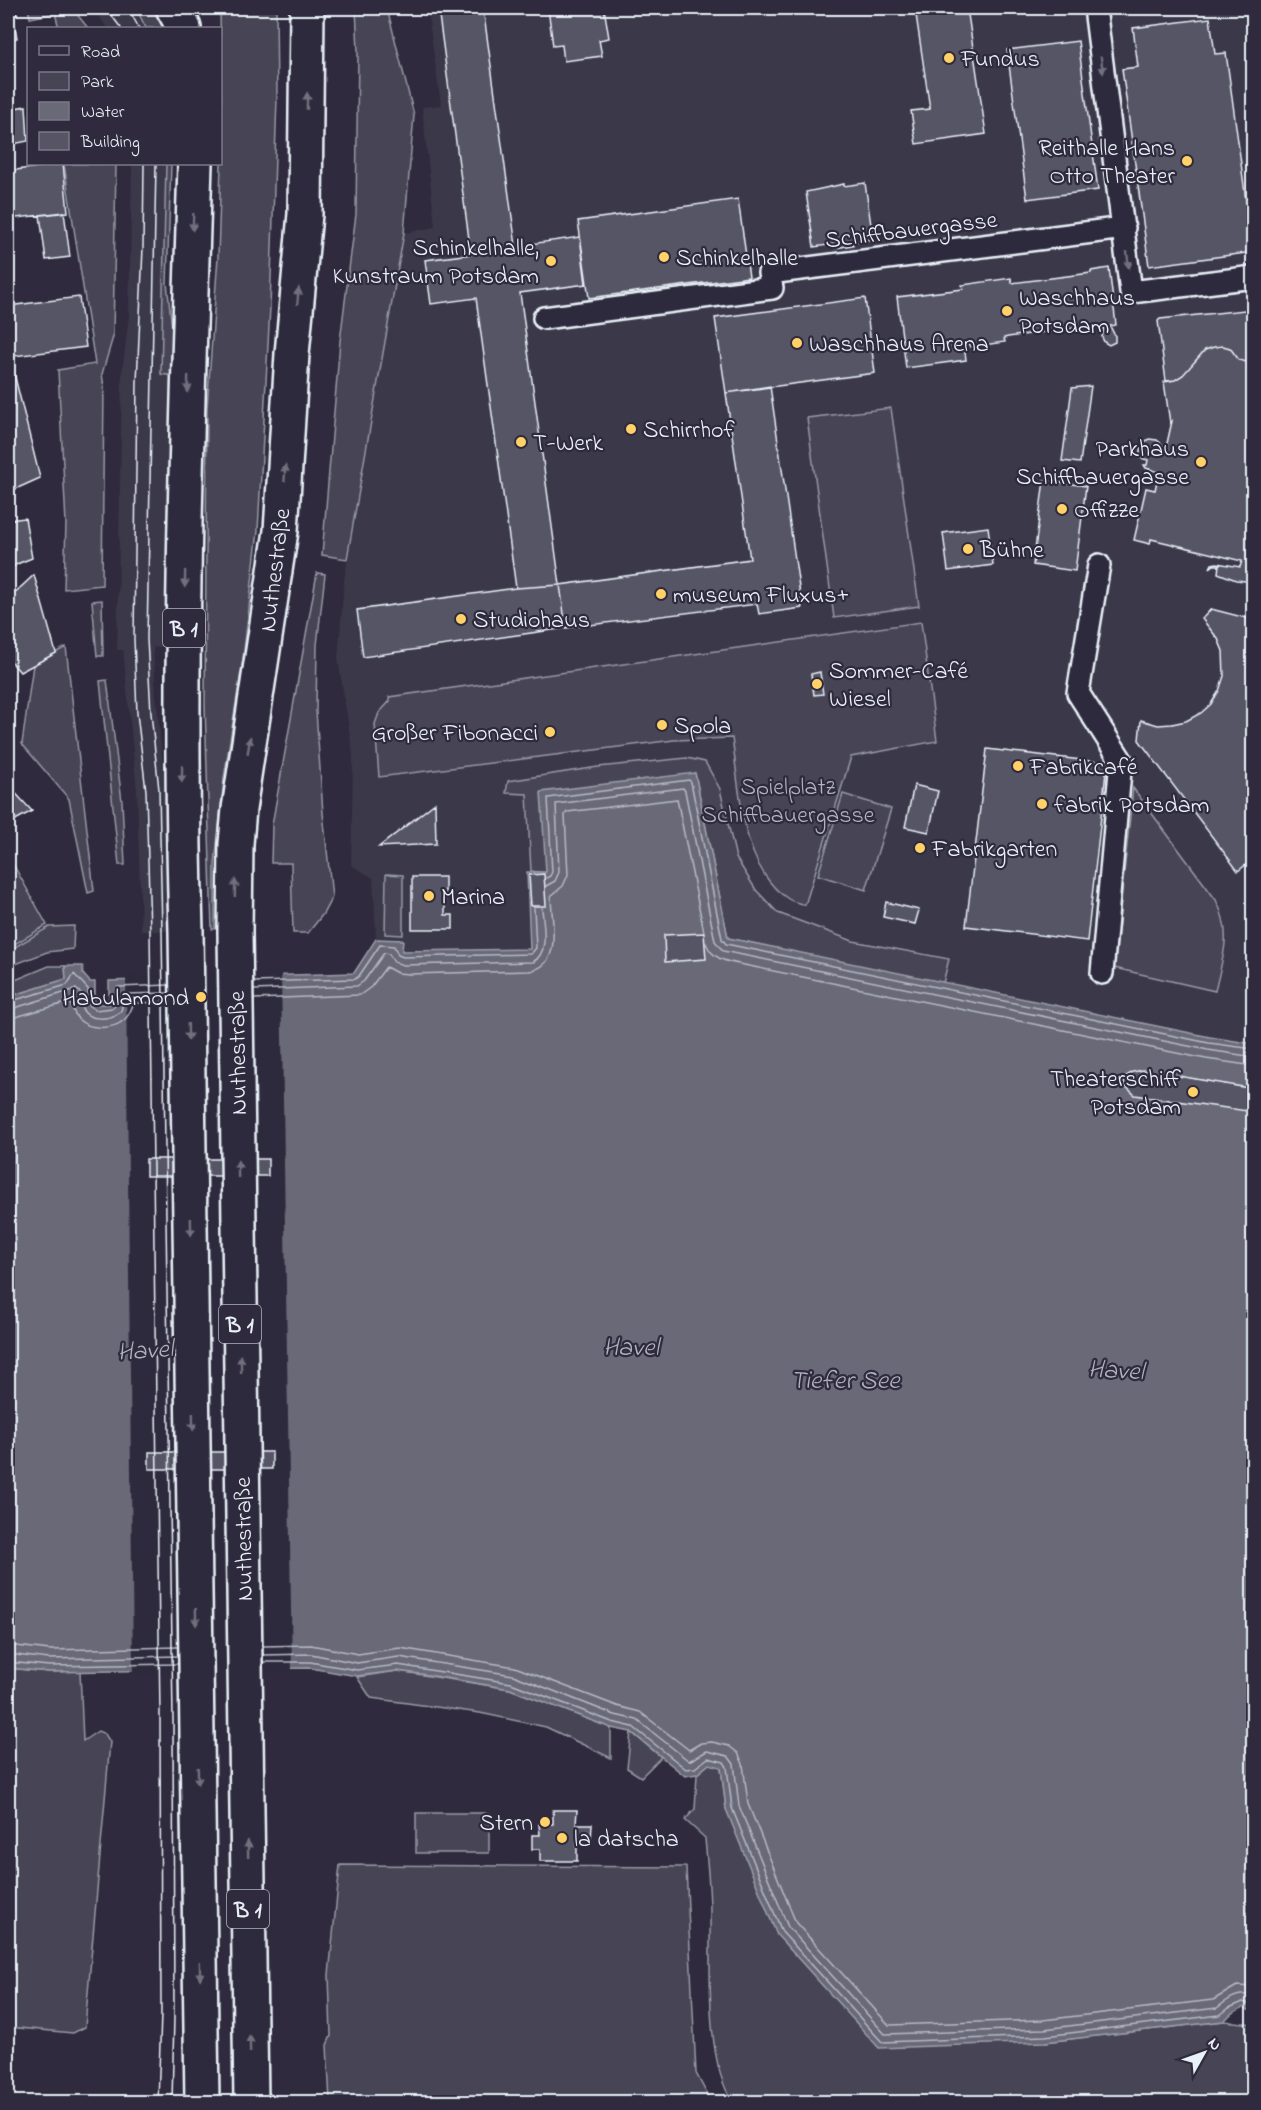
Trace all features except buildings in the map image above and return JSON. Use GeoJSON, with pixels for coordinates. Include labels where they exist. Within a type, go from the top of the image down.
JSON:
{"type":"FeatureCollection","features":[{"type":"Feature","properties":{"kind":"highway"},"geometry":{"type":"LineString","coordinates":[[173,8],[183,27]]}},
{"type":"Feature","properties":{"kind":"highway"},"geometry":{"type":"LineString","coordinates":[[198,27],[199,8]]}},
{"type":"Feature","properties":{"kind":"highway","name":"Nuthestraße"},"geometry":{"type":"LineString","coordinates":[[251,2103],[235,932],[236,844],[239,809],[281,531],[292,354],[306,214],[307,8]]}},
{"type":"Feature","properties":{"kind":"highway","name":"Nuthestraße"},"geometry":{"type":"LineString","coordinates":[[195,165],[188,395],[182,795],[186,931],[202,2103]]}},
{"type":"Feature","properties":{"kind":"street"},"geometry":{"type":"LineString","coordinates":[[1095,8],[1131,292],[1254,277]]}},
{"type":"Feature","properties":{"kind":"street","name":"Schiffbauergasse"},"geometry":{"type":"LineString","coordinates":[[544,318],[772,288],[769,273],[1124,228]]}},
{"type":"Feature","properties":{"kind":"street"},"geometry":{"type":"LineString","coordinates":[[1099,565],[1078,693],[1121,760],[1102,973]]}},
{"type":"Feature","properties":{"kind":"shaded area"},"geometry":{"type":"Polygon","coordinates":[[[93,8],[136,8],[146,27],[106,27],[93,8]]]}},
{"type":"Feature","properties":{"kind":"shaded area"},"geometry":{"type":"Polygon","coordinates":[[[427,8],[1253,8],[1253,1044],[728,938],[695,773],[546,873],[527,872],[530,949],[402,951],[390,939],[376,939],[373,878],[351,865],[353,755],[338,659],[344,580],[404,233],[435,227],[422,107],[441,105],[427,8]]]}},
{"type":"Feature","properties":{"kind":"shaded area"},"geometry":{"type":"Polygon","coordinates":[[[132,165],[166,165],[161,374],[174,376],[166,646],[153,648],[167,803],[168,931],[141,931],[137,792],[123,650],[117,650],[122,373],[129,315],[132,165]]]}},
{"type":"Feature","properties":{"kind":"green space"},"geometry":{"type":"Polygon","coordinates":[[[28,8],[72,8],[87,27],[59,27],[55,13],[30,18],[28,8]]]}},
{"type":"Feature","properties":{"kind":"green space"},"geometry":{"type":"Polygon","coordinates":[[[136,8],[159,8],[167,27],[146,27],[136,8]]]}},
{"type":"Feature","properties":{"kind":"green space"},"geometry":{"type":"Polygon","coordinates":[[[220,8],[276,8],[277,98],[270,307],[258,530],[243,659],[224,778],[215,864],[215,929],[212,929],[205,705],[207,408],[222,165],[220,8]]]}},
{"type":"Feature","properties":{"kind":"green space"},"geometry":{"type":"Polygon","coordinates":[[[356,8],[387,8],[414,115],[404,233],[347,559],[322,555],[340,341],[356,214],[358,51],[356,8]]]}},
{"type":"Feature","properties":{"kind":"green space"},"geometry":{"type":"Polygon","coordinates":[[[64,165],[116,165],[113,337],[102,374],[104,386],[102,585],[64,589],[66,523],[58,370],[95,364],[64,165]]]}},
{"type":"Feature","properties":{"kind":"green space"},"geometry":{"type":"Polygon","coordinates":[[[166,165],[171,165],[167,283],[174,376],[161,374],[166,165]]]}},
{"type":"Feature","properties":{"kind":"green space"},"geometry":{"type":"Polygon","coordinates":[[[891,408],[919,606],[834,618],[807,418],[891,408]]]}},
{"type":"Feature","properties":{"kind":"green space"},"geometry":{"type":"Polygon","coordinates":[[[317,573],[325,574],[317,645],[316,711],[332,897],[323,914],[308,933],[293,933],[291,863],[271,863],[272,825],[317,573]]]}},
{"type":"Feature","properties":{"kind":"green space"},"geometry":{"type":"Polygon","coordinates":[[[102,600],[103,656],[97,656],[92,601],[102,600]]]}},
{"type":"Feature","properties":{"kind":"green space","name":"Spielplatz Schiffbauergasse"},"geometry":{"type":"Polygon","coordinates":[[[921,622],[937,741],[851,757],[805,905],[787,898],[771,884],[751,847],[741,803],[732,738],[674,740],[379,777],[375,724],[379,713],[390,701],[389,697],[921,622]]]}},
{"type":"Feature","properties":{"kind":"green space"},"geometry":{"type":"Polygon","coordinates":[[[66,647],[94,891],[88,893],[69,799],[22,744],[33,665],[66,647]]]}},
{"type":"Feature","properties":{"kind":"green space"},"geometry":{"type":"Polygon","coordinates":[[[107,680],[122,801],[125,865],[119,865],[100,681],[107,680]]]}},
{"type":"Feature","properties":{"kind":"green space"},"geometry":{"type":"Polygon","coordinates":[[[687,758],[705,762],[720,789],[736,858],[756,890],[778,913],[853,941],[949,959],[943,983],[728,938],[695,773],[546,873],[531,871],[527,794],[506,793],[508,781],[598,767],[687,758]]]}},
{"type":"Feature","properties":{"kind":"green space"},"geometry":{"type":"Polygon","coordinates":[[[1133,788],[1216,900],[1221,912],[1225,945],[1215,991],[1114,968],[1133,788]]]}},
{"type":"Feature","properties":{"kind":"green space"},"geometry":{"type":"Polygon","coordinates":[[[843,794],[891,809],[866,890],[818,875],[843,794]]]}},
{"type":"Feature","properties":{"kind":"green space"},"geometry":{"type":"Polygon","coordinates":[[[8,855],[47,925],[8,948],[8,855]]]}},
{"type":"Feature","properties":{"kind":"green space"},"geometry":{"type":"Polygon","coordinates":[[[386,874],[403,875],[403,935],[385,934],[386,874]]]}},
{"type":"Feature","properties":{"kind":"green space"},"geometry":{"type":"Polygon","coordinates":[[[74,926],[73,949],[47,952],[8,967],[8,951],[49,927],[74,926]]]}},
{"type":"Feature","properties":{"kind":"green space"},"geometry":{"type":"Polygon","coordinates":[[[49,966],[65,966],[66,979],[8,997],[8,983],[49,966]]]}},
{"type":"Feature","properties":{"kind":"green space"},"geometry":{"type":"Polygon","coordinates":[[[8,1668],[49,1672],[80,1671],[83,1741],[98,1731],[105,1734],[110,1742],[85,2027],[73,2033],[8,2027],[8,1668]]]}},
{"type":"Feature","properties":{"kind":"green space"},"geometry":{"type":"Polygon","coordinates":[[[398,1671],[510,1689],[611,1728],[611,1758],[546,1727],[480,1713],[371,1698],[357,1677],[398,1671]]]}},
{"type":"Feature","properties":{"kind":"green space"},"geometry":{"type":"Polygon","coordinates":[[[631,1732],[661,1757],[641,1777],[627,1768],[631,1732]]]}},
{"type":"Feature","properties":{"kind":"green space"},"geometry":{"type":"Polygon","coordinates":[[[709,1764],[721,1767],[726,1809],[1045,2042],[1224,2021],[1253,2024],[1253,2102],[733,2102],[717,2062],[713,2038],[710,1984],[710,1894],[705,1838],[685,1820],[695,1809],[697,1774],[709,1764]]]}},
{"type":"Feature","properties":{"kind":"green space"},"geometry":{"type":"Polygon","coordinates":[[[416,1813],[489,1813],[489,1853],[416,1853],[416,1813]]]}},
{"type":"Feature","properties":{"kind":"green space"},"geometry":{"type":"Polygon","coordinates":[[[340,1865],[686,1867],[696,2073],[711,2102],[330,2102],[327,2045],[331,2036],[329,1975],[340,1865]]]}},
{"type":"Feature","properties":{"kind":"water","name":"Tiefer See"},"geometry":{"type":"Polygon","coordinates":[[[695,773],[728,938],[1253,1044],[1253,2013],[1244,2007],[1232,2013],[1224,2021],[1045,2042],[879,2048],[777,1935],[726,1809],[721,1767],[709,1764],[697,1774],[685,1776],[631,1732],[611,1728],[510,1689],[428,1675],[397,1671],[357,1676],[310,1668],[49,1672],[8,1668],[8,997],[66,979],[65,966],[83,966],[83,974],[90,982],[95,982],[95,1004],[109,1004],[109,981],[354,973],[376,939],[403,940],[402,951],[530,949],[527,872],[546,872],[541,792],[695,773]]]}},
{"type":"Feature","properties":{"kind":"pier"},"geometry":{"type":"Polygon","coordinates":[[[281,972],[292,1671],[133,1673],[126,978],[281,972]]]}},
{"type":"Feature","properties":{"kind":"tram line"},"geometry":{"type":"LineString","coordinates":[[106,8],[120,27]]}},
{"type":"Feature","properties":{"kind":"tram line"},"geometry":{"type":"LineString","coordinates":[[128,8],[138,27]]}},
{"type":"Feature","properties":{"kind":"tram line"},"geometry":{"type":"LineString","coordinates":[[144,165],[137,382],[134,639],[137,713],[146,791],[150,931],[160,1717],[161,2014],[158,2102]]}},
{"type":"Feature","properties":{"kind":"tram line"},"geometry":{"type":"LineString","coordinates":[[156,165],[147,639],[151,713],[159,790],[162,931],[173,1719],[172,2102]]}},
{"type":"Feature","properties":{"kind":"place","name":"Fundus"},"geometry":{"type":"Point","coordinates":[949,58]}},
{"type":"Feature","properties":{"kind":"place","name":"Reithalle Hans Otto Theater"},"geometry":{"type":"Point","coordinates":[1187,161]}},
{"type":"Feature","properties":{"kind":"place","name":"Schinkelhalle"},"geometry":{"type":"Point","coordinates":[664,257]}},
{"type":"Feature","properties":{"kind":"place","name":"Schinkelhalle, Kunstraum Potsdam"},"geometry":{"type":"Point","coordinates":[551,261]}},
{"type":"Feature","properties":{"kind":"place","name":"Waschhaus Potsdam"},"geometry":{"type":"Point","coordinates":[1007,311]}},
{"type":"Feature","properties":{"kind":"place","name":"Waschhaus Arena"},"geometry":{"type":"Point","coordinates":[797,343]}},
{"type":"Feature","properties":{"kind":"place","name":"Schirrhof"},"geometry":{"type":"Point","coordinates":[631,429]}},
{"type":"Feature","properties":{"kind":"place","name":"T-Werk"},"geometry":{"type":"Point","coordinates":[521,442]}},
{"type":"Feature","properties":{"kind":"place","name":"Parkhaus Schiffbauergasse"},"geometry":{"type":"Point","coordinates":[1201,462]}},
{"type":"Feature","properties":{"kind":"place","name":"Offizze"},"geometry":{"type":"Point","coordinates":[1062,509]}},
{"type":"Feature","properties":{"kind":"place","name":"Bühne"},"geometry":{"type":"Point","coordinates":[968,549]}},
{"type":"Feature","properties":{"kind":"place","name":"museum Fluxus+"},"geometry":{"type":"Point","coordinates":[661,594]}},
{"type":"Feature","properties":{"kind":"place","name":"Studiohaus"},"geometry":{"type":"Point","coordinates":[461,619]}},
{"type":"Feature","properties":{"kind":"place","name":"Sommer-Café Wiesel"},"geometry":{"type":"Point","coordinates":[817,684]}},
{"type":"Feature","properties":{"kind":"place","name":"Spola"},"geometry":{"type":"Point","coordinates":[662,725]}},
{"type":"Feature","properties":{"kind":"place","name":"Großer Fibonacci"},"geometry":{"type":"Point","coordinates":[550,732]}},
{"type":"Feature","properties":{"kind":"place","name":"Fabrikcafé"},"geometry":{"type":"Point","coordinates":[1018,766]}},
{"type":"Feature","properties":{"kind":"place","name":"fabrik Potsdam"},"geometry":{"type":"Point","coordinates":[1042,804]}},
{"type":"Feature","properties":{"kind":"place","name":"Fabrikgarten"},"geometry":{"type":"Point","coordinates":[920,848]}},
{"type":"Feature","properties":{"kind":"place","name":"Marina"},"geometry":{"type":"Point","coordinates":[429,896]}},
{"type":"Feature","properties":{"kind":"place","name":"Habulamond"},"geometry":{"type":"Point","coordinates":[201,997]}},
{"type":"Feature","properties":{"kind":"place","name":"Theaterschiff Potsdam"},"geometry":{"type":"Point","coordinates":[1193,1092]}},
{"type":"Feature","properties":{"kind":"place","name":"Stern"},"geometry":{"type":"Point","coordinates":[545,1822]}},
{"type":"Feature","properties":{"kind":"place","name":"la datscha"},"geometry":{"type":"Point","coordinates":[562,1838]}},
{"type":"Feature","properties":{"kind":"water label","name":"Havel"},"geometry":{"type":"Point","coordinates":[631,1346]}},
{"type":"Feature","properties":{"kind":"water label","name":"Havel"},"geometry":{"type":"Point","coordinates":[145,1349]}},
{"type":"Feature","properties":{"kind":"water label","name":"Havel"},"geometry":{"type":"Point","coordinates":[1116,1369]}}]}
